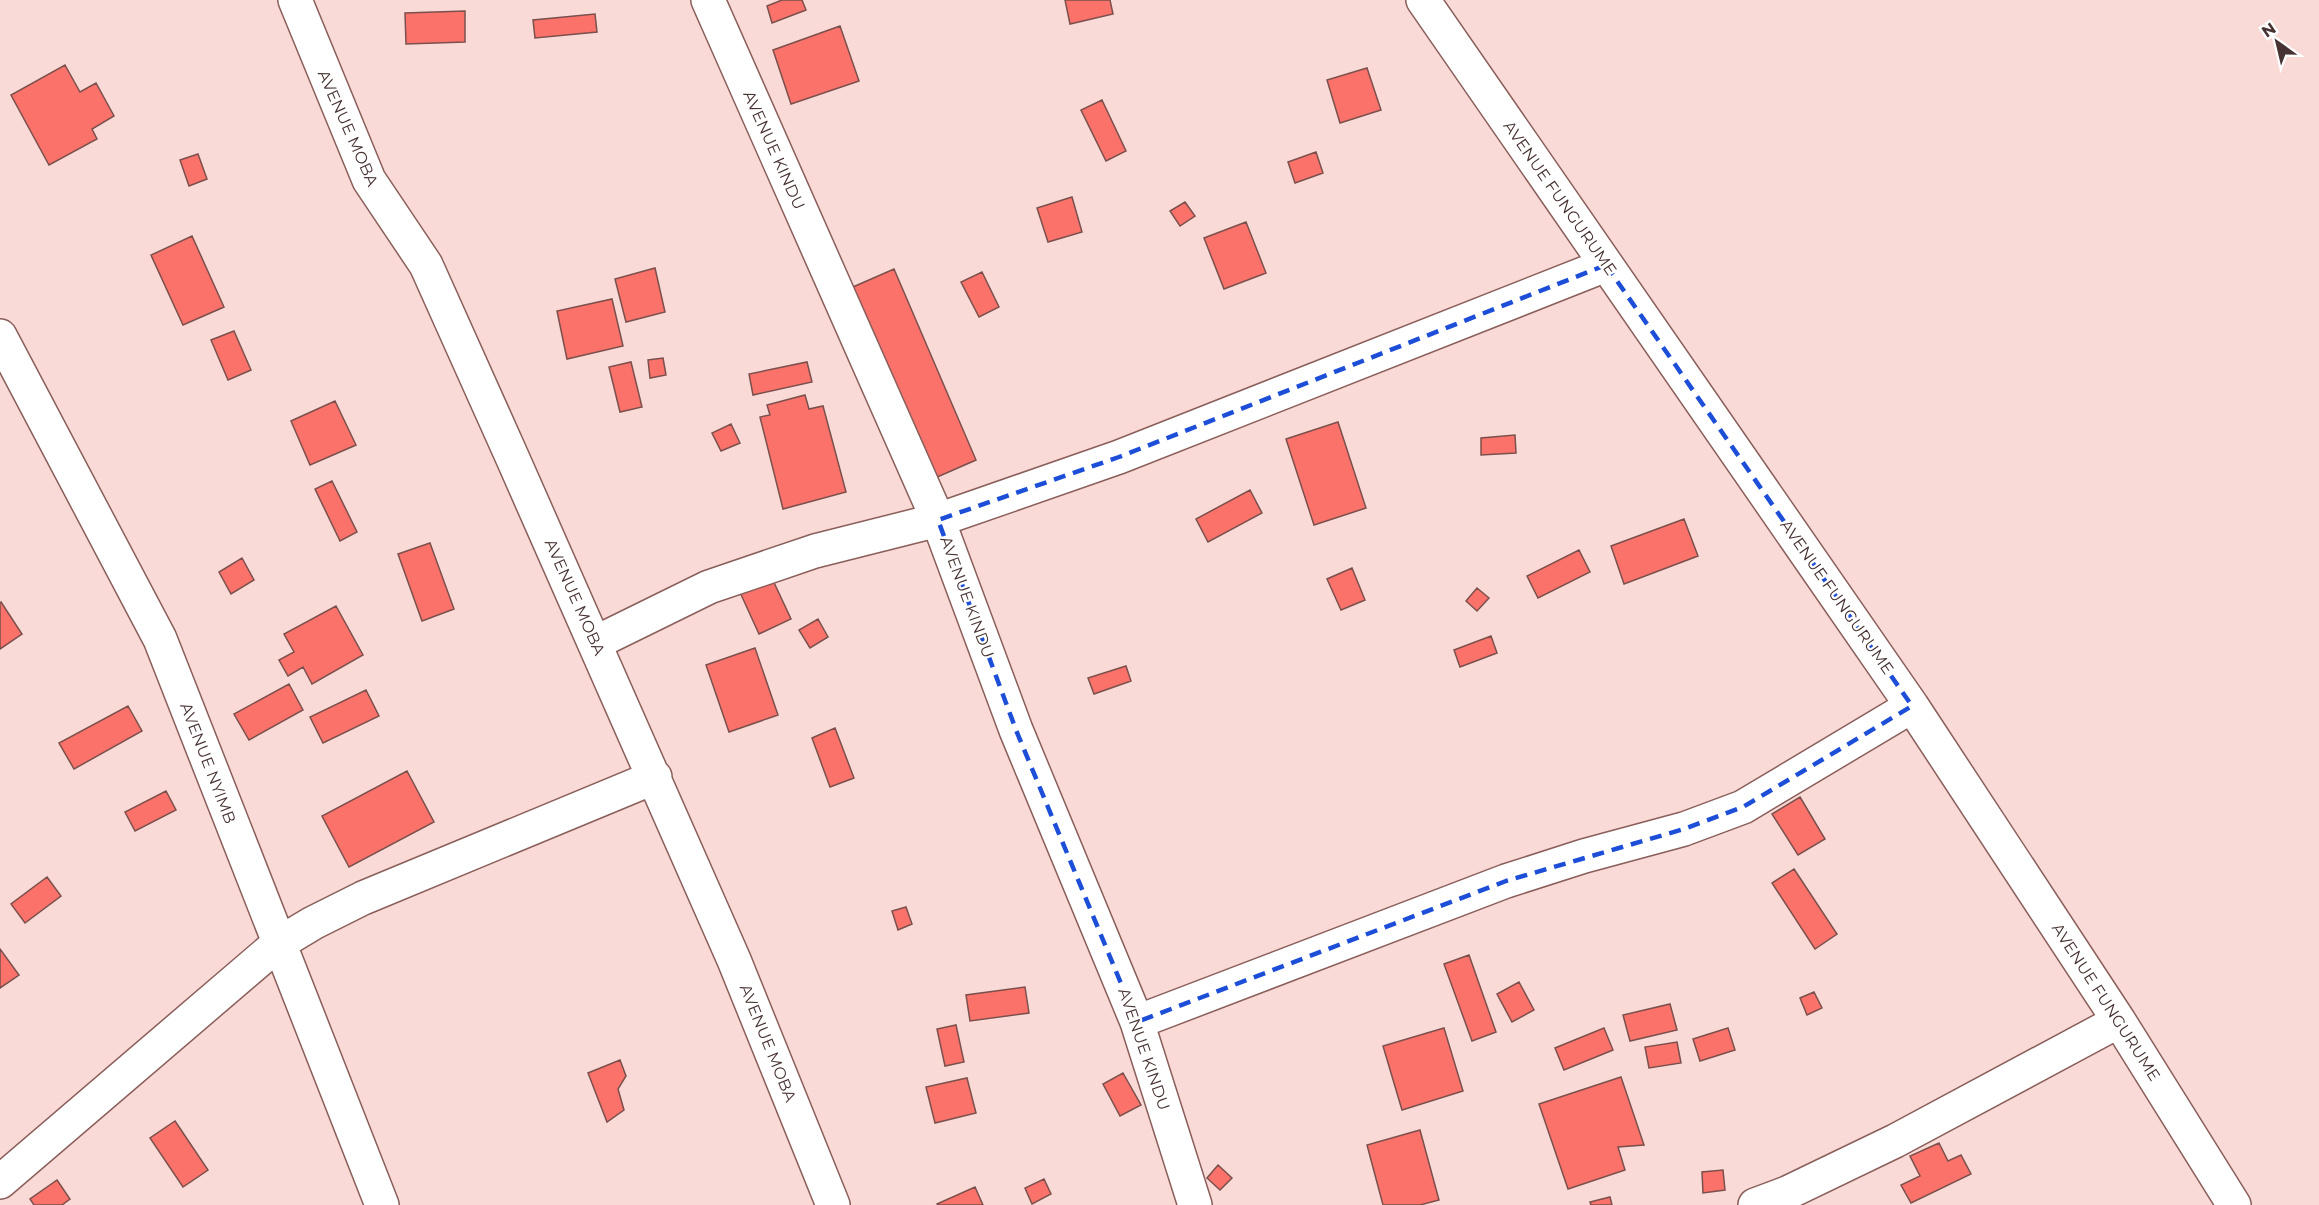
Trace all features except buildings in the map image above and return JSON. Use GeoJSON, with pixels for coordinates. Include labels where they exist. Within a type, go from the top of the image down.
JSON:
{"type":"FeatureCollection","features":[{"type":"Feature","properties":{"kind":"street","name":"AVENUE MOBA"},"geometry":{"type":"LineString","coordinates":[[295,0],[369,180],[426,265],[655,777],[734,960],[833,1205]]}},
{"type":"Feature","properties":{"kind":"street","name":"AVENUE KINDU"},"geometry":{"type":"LineString","coordinates":[[708,0],[938,520],[1016,730],[1137,1022],[1195,1205]]}},
{"type":"Feature","properties":{"kind":"street","name":"AVENUE FUNGURUME"},"geometry":{"type":"LineString","coordinates":[[1423,0],[1912,706],[2119,1021],[2234,1205]]}},
{"type":"Feature","properties":{"kind":"street"},"geometry":{"type":"LineString","coordinates":[[595,643],[709,587],[815,551],[938,520],[1119,457],[1606,265]]}},
{"type":"Feature","properties":{"kind":"street","name":"AVENUE NYIMB"},"geometry":{"type":"LineString","coordinates":[[0,336],[63,452],[159,639],[382,1205]]}},
{"type":"Feature","properties":{"kind":"street"},"geometry":{"type":"LineString","coordinates":[[1137,1022],[1506,881],[1584,856],[1684,829],[1743,807],[1912,706]]}},
{"type":"Feature","properties":{"kind":"street"},"geometry":{"type":"LineString","coordinates":[[0,1182],[278,944],[313,923],[363,898],[655,777]]}},
{"type":"Feature","properties":{"kind":"street"},"geometry":{"type":"LineString","coordinates":[[1755,1205],[1787,1193],[1895,1141],[2119,1021]]}},
{"type":"Feature","properties":{"kind":"highlighted area"},"geometry":{"type":"Polygon","coordinates":[[[1606,265],[1912,706],[1743,807],[1684,829],[1506,881],[1137,1022],[1016,730],[938,520],[1119,457],[1606,265]]]}}]}
